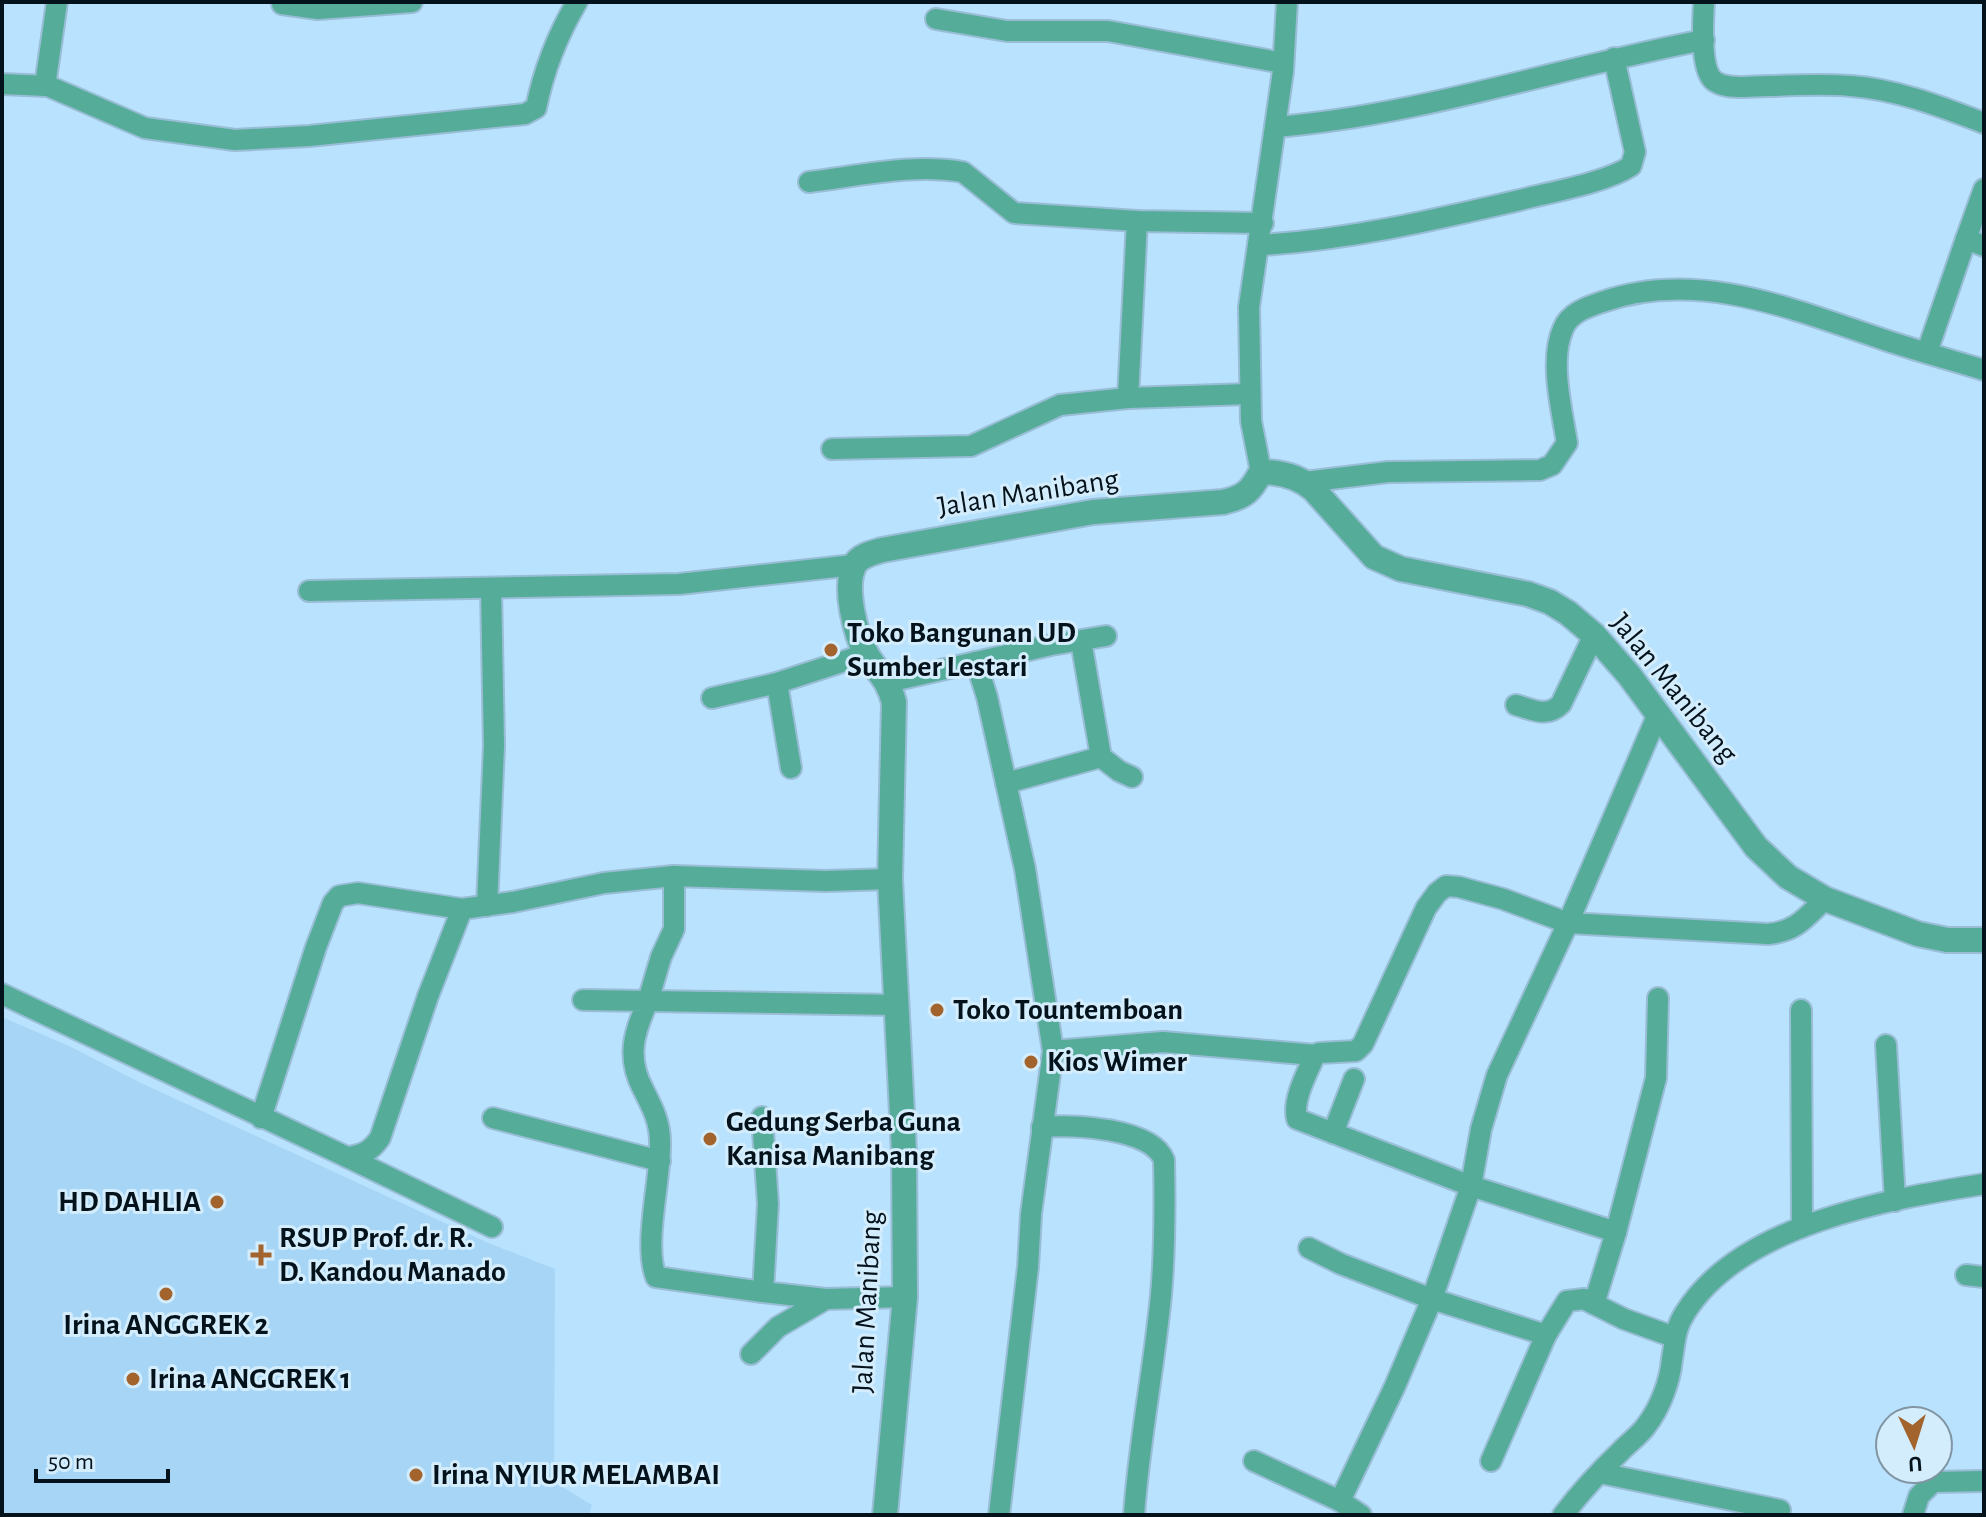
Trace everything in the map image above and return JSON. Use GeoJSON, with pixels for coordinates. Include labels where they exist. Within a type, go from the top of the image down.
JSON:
{"type":"FeatureCollection","features":[{"type":"Feature","properties":{"kind":"street"},"geometry":{"type":"LineString","coordinates":[[45,86],[57,2]]}},
{"type":"Feature","properties":{"kind":"street"},"geometry":{"type":"LineString","coordinates":[[282,4],[318,9],[412,2]]}},
{"type":"Feature","properties":{"kind":"street"},"geometry":{"type":"LineString","coordinates":[[2,84],[45,86],[145,128],[235,140],[309,136],[525,114],[536,108],[544,71],[562,27],[577,2]]}},
{"type":"Feature","properties":{"kind":"street"},"geometry":{"type":"LineString","coordinates":[[1287,2],[1283,63],[1249,307],[1249,394],[1261,472],[1281,473],[1305,482],[1431,470],[1523,472],[1552,465],[1567,443],[1558,380],[1563,328],[1581,309],[1627,294],[1662,289],[1698,289],[1803,311],[1984,370]]}},
{"type":"Feature","properties":{"kind":"street"},"geometry":{"type":"LineString","coordinates":[[1704,2],[1707,71],[1714,81],[1727,86],[1851,86],[1908,97],[1984,123]]}},
{"type":"Feature","properties":{"kind":"street"},"geometry":{"type":"LineString","coordinates":[[936,19],[1007,31],[1108,31],[1283,63]]}},
{"type":"Feature","properties":{"kind":"street"},"geometry":{"type":"LineString","coordinates":[[1275,127],[1362,116],[1485,92],[1614,58],[1704,40]]}},
{"type":"Feature","properties":{"kind":"street"},"geometry":{"type":"LineString","coordinates":[[1260,245],[1310,242],[1398,228],[1565,189],[1623,171],[1631,166],[1635,152],[1614,58]]}},
{"type":"Feature","properties":{"kind":"street"},"geometry":{"type":"LineString","coordinates":[[809,182],[918,170],[957,171],[963,172],[1014,213],[1137,221],[1263,223]]}},
{"type":"Feature","properties":{"kind":"street"},"geometry":{"type":"LineString","coordinates":[[1927,352],[1975,242],[1984,189]]}},
{"type":"Feature","properties":{"kind":"street"},"geometry":{"type":"LineString","coordinates":[[1128,398],[1137,221]]}},
{"type":"Feature","properties":{"kind":"street"},"geometry":{"type":"LineString","coordinates":[[832,449],[978,445],[1052,407],[1128,398],[1249,394]]}},
{"type":"Feature","properties":{"kind":"street","name":"Jalan Manibang"},"geometry":{"type":"LineString","coordinates":[[885,1515],[905,1297],[904,1152],[890,879],[894,702],[888,682],[866,654],[856,629],[850,579],[854,565],[861,557],[882,550],[1093,512],[1242,498],[1251,491],[1261,472]]}},
{"type":"Feature","properties":{"kind":"street","name":"Jalan Manibang"},"geometry":{"type":"LineString","coordinates":[[1305,482],[1374,557],[1401,569],[1528,594],[1559,607],[1594,635],[1629,675],[1756,847],[1788,877],[1825,899],[1918,934],[1947,940],[1984,940]]}},
{"type":"Feature","properties":{"kind":"street"},"geometry":{"type":"LineString","coordinates":[[309,591],[679,584],[854,565]]}},
{"type":"Feature","properties":{"kind":"street"},"geometry":{"type":"LineString","coordinates":[[487,906],[494,746],[491,589]]}},
{"type":"Feature","properties":{"kind":"street"},"geometry":{"type":"LineString","coordinates":[[1516,705],[1545,713],[1554,711],[1561,704],[1594,635]]}},
{"type":"Feature","properties":{"kind":"street"},"geometry":{"type":"LineString","coordinates":[[888,682],[1106,636]]}},
{"type":"Feature","properties":{"kind":"street"},"geometry":{"type":"LineString","coordinates":[[1081,641],[1101,757],[1132,777]]}},
{"type":"Feature","properties":{"kind":"street"},"geometry":{"type":"LineString","coordinates":[[712,698],[777,683],[866,654]]}},
{"type":"Feature","properties":{"kind":"street"},"geometry":{"type":"LineString","coordinates":[[976,662],[987,697],[1029,894],[1053,1051],[999,1515]]}},
{"type":"Feature","properties":{"kind":"street"},"geometry":{"type":"LineString","coordinates":[[777,683],[791,768]]}},
{"type":"Feature","properties":{"kind":"street"},"geometry":{"type":"LineString","coordinates":[[1340,1501],[1432,1299],[1471,1186],[1481,1129],[1497,1075],[1568,923],[1658,714]]}},
{"type":"Feature","properties":{"kind":"street"},"geometry":{"type":"LineString","coordinates":[[1006,783],[1101,757]]}},
{"type":"Feature","properties":{"kind":"street"},"geometry":{"type":"LineString","coordinates":[[674,876],[674,929],[635,1030],[633,1060],[659,1124],[660,1161],[651,1254],[656,1277],[826,1299],[905,1297]]}},
{"type":"Feature","properties":{"kind":"street"},"geometry":{"type":"LineString","coordinates":[[261,1118],[316,947],[333,903],[339,896],[358,893],[462,909],[604,883],[674,876],[826,881],[890,879]]}},
{"type":"Feature","properties":{"kind":"street"},"geometry":{"type":"LineString","coordinates":[[1053,1051],[1163,1042],[1315,1055],[1356,1051],[1363,1044],[1426,908],[1446,886],[1503,899],[1568,923],[1768,934],[1787,932],[1825,899]]}},
{"type":"Feature","properties":{"kind":"street"},"geometry":{"type":"LineString","coordinates":[[347,1157],[366,1153],[380,1138],[428,996],[462,909]]}},
{"type":"Feature","properties":{"kind":"street"},"geometry":{"type":"LineString","coordinates":[[2,994],[492,1227]]}},
{"type":"Feature","properties":{"kind":"street"},"geometry":{"type":"LineString","coordinates":[[1594,1304],[1656,1078],[1658,998]]}},
{"type":"Feature","properties":{"kind":"street"},"geometry":{"type":"LineString","coordinates":[[583,1000],[896,1005]]}},
{"type":"Feature","properties":{"kind":"street"},"geometry":{"type":"LineString","coordinates":[[1801,1010],[1802,1227]]}},
{"type":"Feature","properties":{"kind":"street"},"geometry":{"type":"LineString","coordinates":[[1886,1045],[1895,1201]]}},
{"type":"Feature","properties":{"kind":"street"},"geometry":{"type":"LineString","coordinates":[[1315,1055],[1299,1096],[1297,1119],[1471,1186],[1616,1232]]}},
{"type":"Feature","properties":{"kind":"street"},"geometry":{"type":"LineString","coordinates":[[1333,1133],[1354,1079]]}},
{"type":"Feature","properties":{"kind":"street"},"geometry":{"type":"LineString","coordinates":[[762,1117],[768,1204],[763,1292]]}},
{"type":"Feature","properties":{"kind":"street"},"geometry":{"type":"LineString","coordinates":[[493,1118],[660,1161]]}},
{"type":"Feature","properties":{"kind":"street"},"geometry":{"type":"LineString","coordinates":[[1042,1127],[1079,1126],[1135,1138],[1160,1150],[1164,1160],[1165,1235],[1161,1295],[1140,1446],[1134,1515]]}},
{"type":"Feature","properties":{"kind":"street"},"geometry":{"type":"LineString","coordinates":[[1563,1515],[1646,1426],[1668,1381],[1674,1337],[1686,1311],[1709,1283],[1765,1244],[1802,1227],[1895,1201],[1984,1184]]}},
{"type":"Feature","properties":{"kind":"street"},"geometry":{"type":"LineString","coordinates":[[1309,1248],[1341,1264],[1432,1299],[1546,1335]]}},
{"type":"Feature","properties":{"kind":"street"},"geometry":{"type":"LineString","coordinates":[[751,1354],[778,1327],[826,1299]]}},
{"type":"Feature","properties":{"kind":"street"},"geometry":{"type":"LineString","coordinates":[[1491,1461],[1546,1335],[1567,1301],[1584,1299],[1674,1337]]}},
{"type":"Feature","properties":{"kind":"street"},"geometry":{"type":"LineString","coordinates":[[1254,1461],[1340,1501],[1361,1515]]}},
{"type":"Feature","properties":{"kind":"street"},"geometry":{"type":"LineString","coordinates":[[1600,1473],[1780,1510]]}},
{"type":"Feature","properties":{"kind":"street"},"geometry":{"type":"LineString","coordinates":[[1913,1515],[1919,1496],[1933,1482],[1984,1481]]}},
{"type":"Feature","properties":{"kind":"shaded area","name":"RSUP Prof. dr. R. D. Kandou Manado"},"geometry":{"type":"Polygon","coordinates":[[[2,1017],[486,1242],[555,1269],[554,1482],[592,1505],[589,1515],[2,1515],[2,1017]]]}},
{"type":"Feature","properties":{"kind":"place","name":"Toko Bangunan UD Sumber Lestari"},"geometry":{"type":"Point","coordinates":[831,650]}},
{"type":"Feature","properties":{"kind":"place","name":"Toko Tountemboan"},"geometry":{"type":"Point","coordinates":[937,1010]}},
{"type":"Feature","properties":{"kind":"place","name":"Kios Wimer"},"geometry":{"type":"Point","coordinates":[1031,1062]}},
{"type":"Feature","properties":{"kind":"place","name":"Gedung Serba Guna Kanisa Manibang"},"geometry":{"type":"Point","coordinates":[710,1139]}},
{"type":"Feature","properties":{"kind":"place","name":"HD DAHLIA"},"geometry":{"type":"Point","coordinates":[217,1202]}},
{"type":"Feature","properties":{"kind":"place","name":"RSUP Prof. dr. R. D. Kandou Manado"},"geometry":{"type":"Point","coordinates":[261,1255]}},
{"type":"Feature","properties":{"kind":"place","name":"Irina ANGGREK 2"},"geometry":{"type":"Point","coordinates":[166,1294]}},
{"type":"Feature","properties":{"kind":"place","name":"Irina ANGGREK 1"},"geometry":{"type":"Point","coordinates":[133,1379]}},
{"type":"Feature","properties":{"kind":"place","name":"Irina NYIUR MELAMBAI"},"geometry":{"type":"Point","coordinates":[416,1475]}}]}
